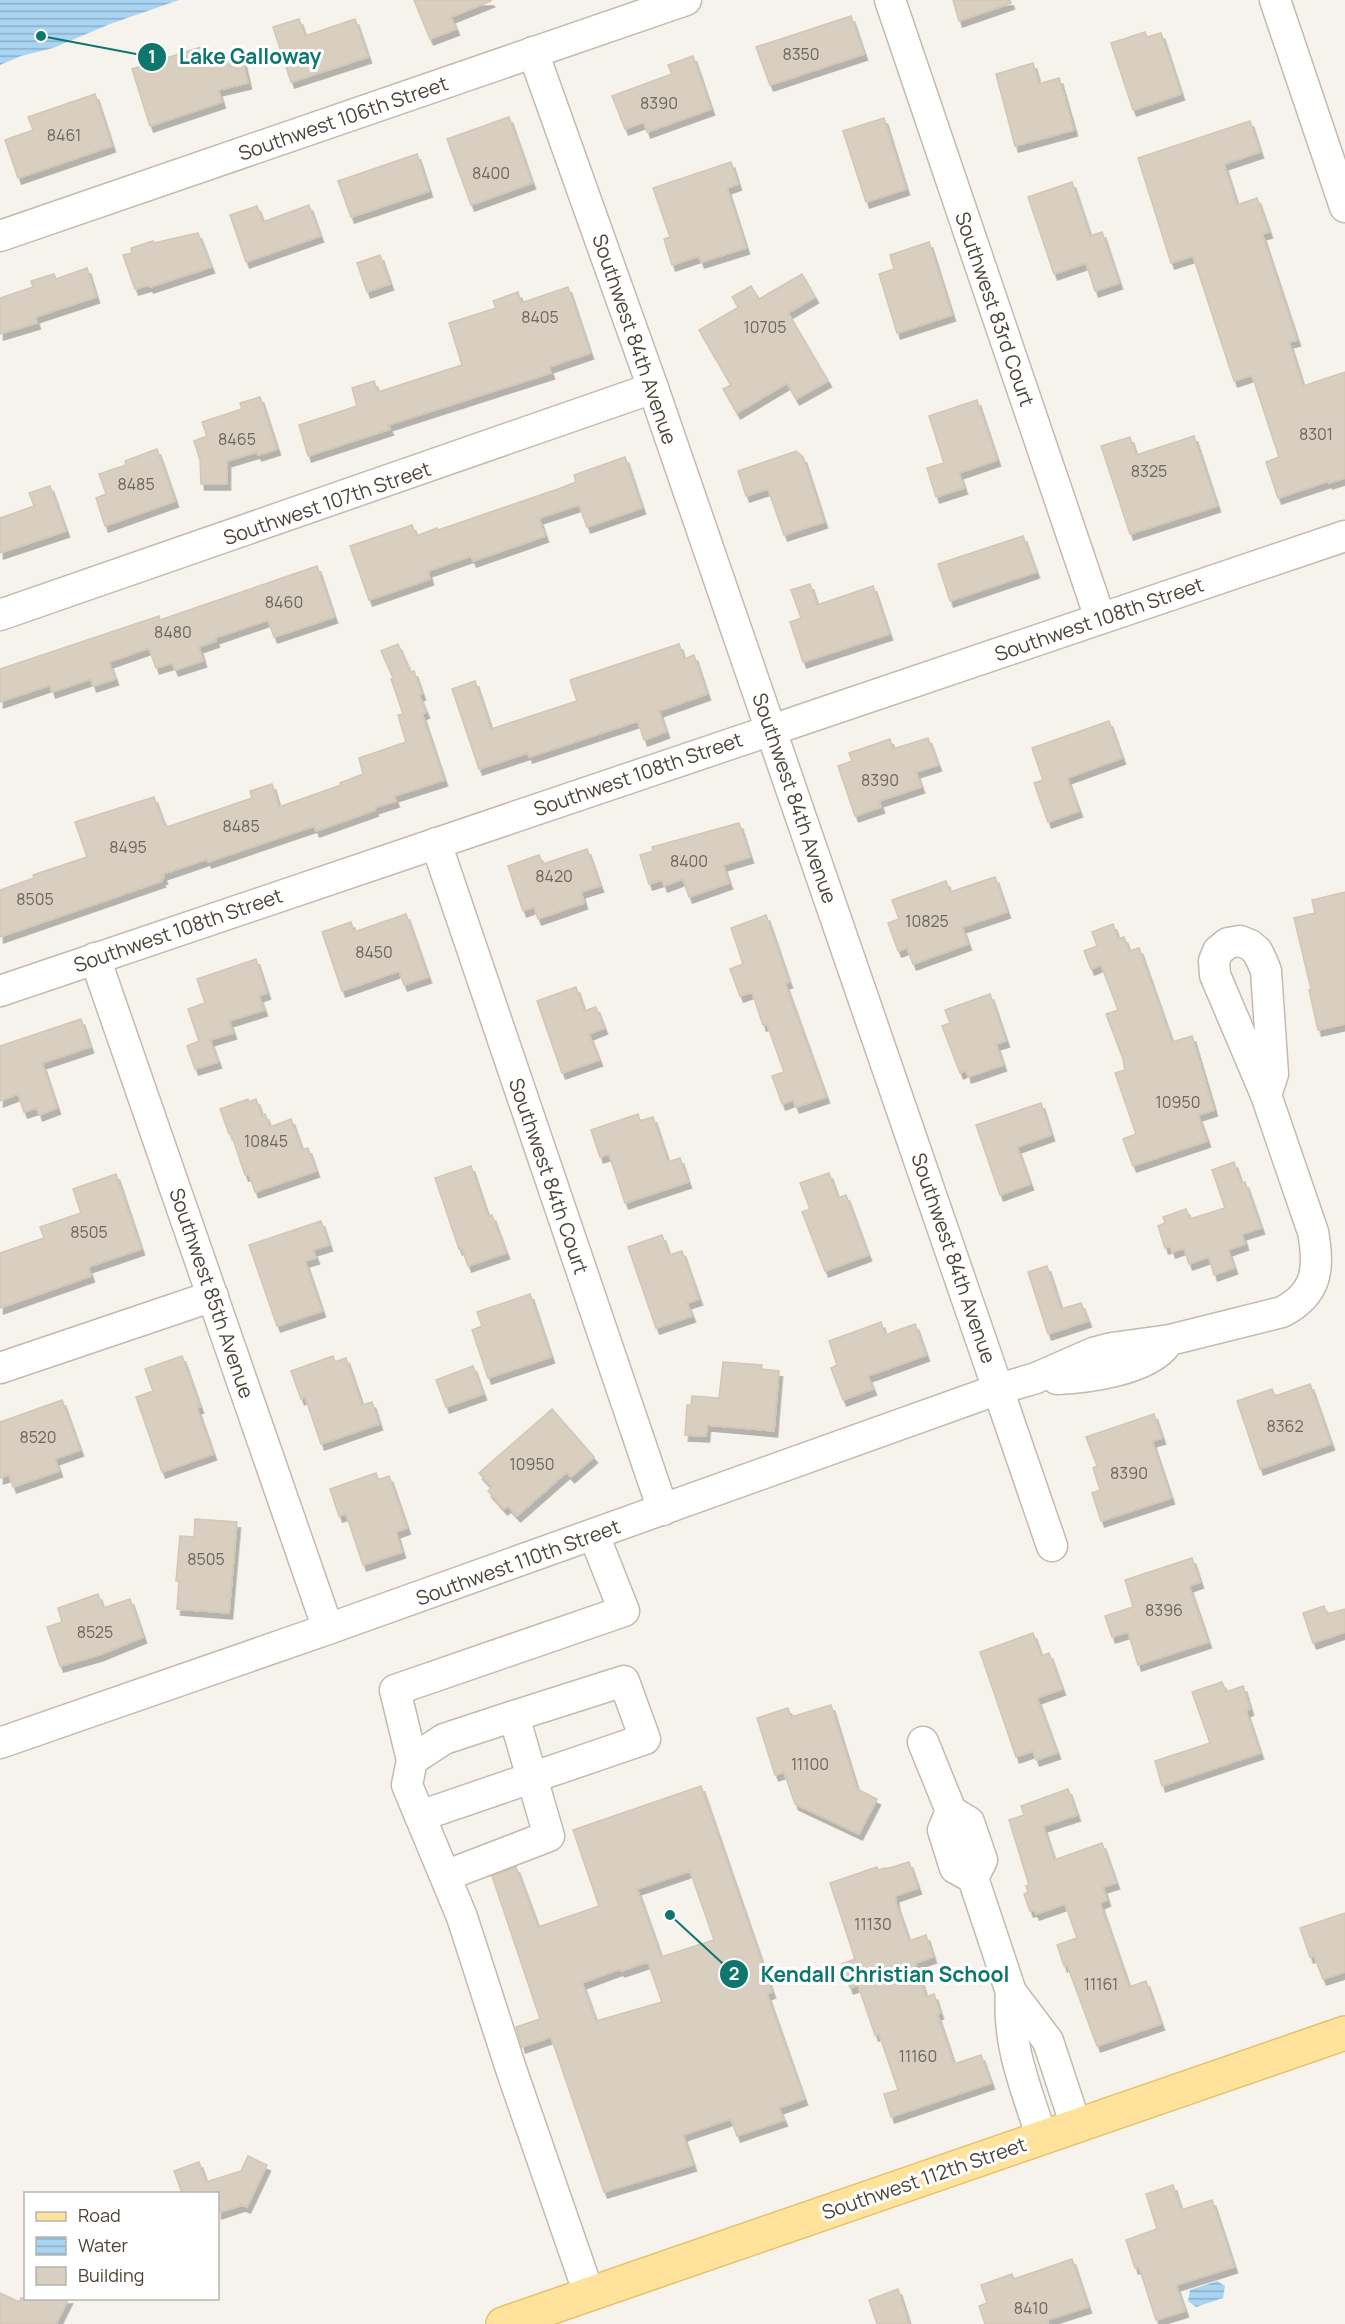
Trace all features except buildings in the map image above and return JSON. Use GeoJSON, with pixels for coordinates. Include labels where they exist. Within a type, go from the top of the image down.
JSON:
{"type":"FeatureCollection","features":[{"type":"Feature","properties":{"kind":"main road","name":"Southwest 112th Street"},"geometry":{"type":"LineString","coordinates":[[503,2324],[1345,2033]]}},
{"type":"Feature","properties":{"kind":"street","name":"Southwest 106th Street"},"geometry":{"type":"LineString","coordinates":[[0,236],[686,0]]}},
{"type":"Feature","properties":{"kind":"street","name":"Southwest 83rd Court"},"geometry":{"type":"LineString","coordinates":[[890,0],[1100,618]]}},
{"type":"Feature","properties":{"kind":"street"},"geometry":{"type":"LineString","coordinates":[[1275,0],[1345,207]]}},
{"type":"Feature","properties":{"kind":"street","name":"Southwest 84th Avenue"},"geometry":{"type":"LineString","coordinates":[[533,52],[653,388],[1052,1546]]}},
{"type":"Feature","properties":{"kind":"street","name":"Southwest 107th Street"},"geometry":{"type":"LineString","coordinates":[[0,615],[653,388]]}},
{"type":"Feature","properties":{"kind":"street","name":"Southwest 108th Street"},"geometry":{"type":"LineString","coordinates":[[0,991],[1345,536]]}},
{"type":"Feature","properties":{"kind":"street","name":"Southwest 84th Court"},"geometry":{"type":"LineString","coordinates":[[436,843],[663,1510]]}},
{"type":"Feature","properties":{"kind":"street","name":"Southwest 85th Avenue"},"geometry":{"type":"LineString","coordinates":[[95,958],[328,1629]]}},
{"type":"Feature","properties":{"kind":"street","name":"Southwest 110th Street"},"geometry":{"type":"LineString","coordinates":[[0,1743],[594,1535],[999,1389],[1036,1378],[1093,1353],[1170,1340],[1282,1312],[1306,1295],[1313,1281],[1317,1251],[1313,1232],[1266,1095]]}},
{"type":"Feature","properties":{"kind":"street"},"geometry":{"type":"LineString","coordinates":[[0,1368],[213,1296]]}},
{"type":"Feature","properties":{"kind":"street"},"geometry":{"type":"LineString","coordinates":[[589,2294],[511,2069],[462,1917],[407,1785],[412,1760],[394,1690],[624,1611],[594,1535]]}},
{"type":"Feature","properties":{"kind":"street"},"geometry":{"type":"LineString","coordinates":[[412,1760],[444,1739],[624,1681],[645,1739],[420,1816]]}},
{"type":"Feature","properties":{"kind":"street"},"geometry":{"type":"LineString","coordinates":[[445,1876],[549,1836],[514,1716]]}},
{"type":"Feature","properties":{"kind":"street"},"geometry":{"type":"LineString","coordinates":[[924,1742],[951,1811],[969,1822],[982,1860],[973,1878],[1011,1992],[1048,2041],[1076,2126]]}},
{"type":"Feature","properties":{"kind":"street"},"geometry":{"type":"LineString","coordinates":[[1011,1992],[1009,2016],[1012,2043],[1042,2138]]}},
{"type":"Feature","properties":{"kind":"water"},"geometry":{"type":"Polygon","coordinates":[[[0,0],[179,0],[110,24],[53,48],[21,56],[0,65],[0,0]]]}},
{"type":"Feature","properties":{"kind":"water"},"geometry":{"type":"Polygon","coordinates":[[[1217,2281],[1225,2286],[1223,2298],[1196,2307],[1188,2301],[1190,2290],[1217,2281]]]}},
{"type":"Feature","properties":{"kind":"place","name":"Lake Galloway"},"geometry":{"type":"Point","coordinates":[41,36]}},
{"type":"Feature","properties":{"kind":"place","name":"Kendall Christian School"},"geometry":{"type":"Point","coordinates":[670,1915]}}]}
